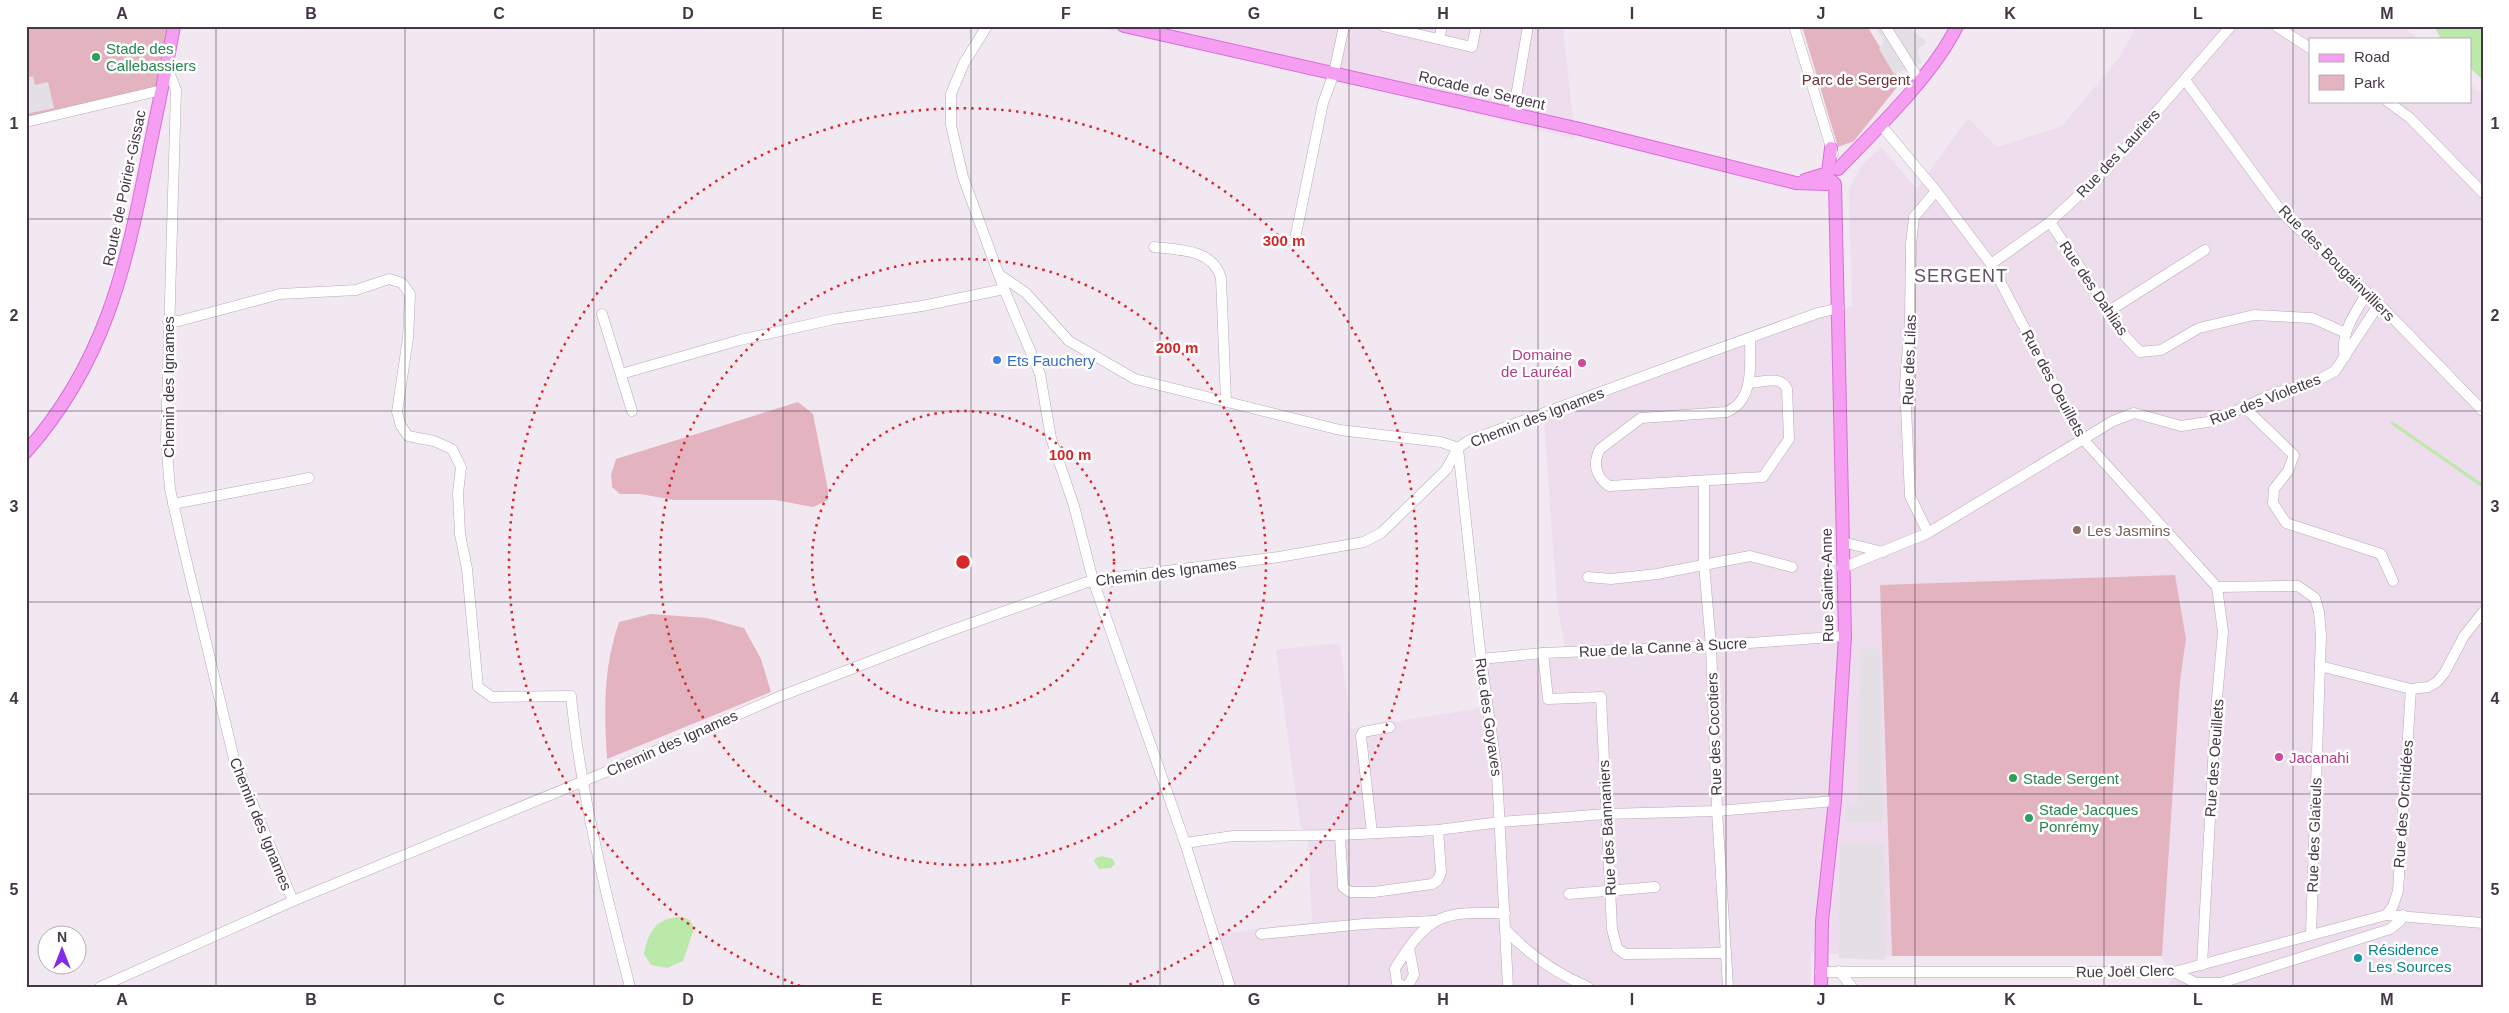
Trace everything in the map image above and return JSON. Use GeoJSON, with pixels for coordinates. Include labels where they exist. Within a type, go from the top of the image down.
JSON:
{"type":"FeatureCollection","features":[{"type":"Feature","properties":{"kind":"main road","name":"Route de Poirier-Gissac"},"geometry":{"type":"LineString","coordinates":[[26,452],[68,396],[94,350],[113,302],[130,249],[174,26]]}},
{"type":"Feature","properties":{"kind":"main road","name":"Rocade de Sergent"},"geometry":{"type":"LineString","coordinates":[[1124,26],[1512,114],[1796,183],[1835,175]]}},
{"type":"Feature","properties":{"kind":"main road"},"geometry":{"type":"LineString","coordinates":[[1835,175],[1919,80],[1957,26]]}},
{"type":"Feature","properties":{"kind":"main road","name":"Rue Sainte-Anne"},"geometry":{"type":"LineString","coordinates":[[1821,987],[1822,921],[1835,800],[1845,636],[1842,568],[1837,203],[1832,148]]}},
{"type":"Feature","properties":{"kind":"street"},"geometry":{"type":"LineString","coordinates":[[987,26],[964,63],[951,94],[951,125],[964,177],[1004,289],[1040,374],[1051,438],[1074,506],[1093,580],[1185,843],[1230,987]]}},
{"type":"Feature","properties":{"kind":"street"},"geometry":{"type":"LineString","coordinates":[[1296,234],[1323,103],[1334,74],[1344,26]]}},
{"type":"Feature","properties":{"kind":"street"},"geometry":{"type":"LineString","coordinates":[[1383,26],[1472,47],[1476,26]]}},
{"type":"Feature","properties":{"kind":"street"},"geometry":{"type":"LineString","coordinates":[[1439,39],[1442,26]]}},
{"type":"Feature","properties":{"kind":"street"},"geometry":{"type":"LineString","coordinates":[[1512,114],[1528,26]]}},
{"type":"Feature","properties":{"kind":"street"},"geometry":{"type":"LineString","coordinates":[[1794,26],[1832,148]]}},
{"type":"Feature","properties":{"kind":"street"},"geometry":{"type":"LineString","coordinates":[[1885,26],[1919,80]]}},
{"type":"Feature","properties":{"kind":"street","name":"Rue des Lauriers"},"geometry":{"type":"LineString","coordinates":[[1991,264],[2050,222],[2106,170],[2231,26]]}},
{"type":"Feature","properties":{"kind":"street"},"geometry":{"type":"LineString","coordinates":[[2276,26],[2309,47]]}},
{"type":"Feature","properties":{"kind":"street","name":"Chemin des Ignames"},"geometry":{"type":"LineString","coordinates":[[166,67],[176,90],[166,439],[174,504],[234,759],[293,901],[582,782],[776,698],[944,633],[1093,580],[1278,557],[1364,542],[1381,534],[1446,470],[1458,448],[1468,441],[1750,338],[1839,308]]}},
{"type":"Feature","properties":{"kind":"street","name":"Rue des Bougainvilliers"},"geometry":{"type":"LineString","coordinates":[[2185,80],[2284,215],[2379,304],[2483,411]]}},
{"type":"Feature","properties":{"kind":"street"},"geometry":{"type":"LineString","coordinates":[[26,122],[162,90]]}},
{"type":"Feature","properties":{"kind":"street"},"geometry":{"type":"LineString","coordinates":[[2389,102],[2410,118],[2483,193]]}},
{"type":"Feature","properties":{"kind":"street","name":"Rue des Oeuillets"},"geometry":{"type":"LineString","coordinates":[[1880,125],[1936,191],[1991,264],[2082,438],[2217,587],[2223,632],[2216,708],[2202,965]]}},
{"type":"Feature","properties":{"kind":"street","name":"Rue des Lilas"},"geometry":{"type":"LineString","coordinates":[[1928,534],[1910,496],[1905,385],[1910,320],[1911,244],[1914,217],[1936,191]]}},
{"type":"Feature","properties":{"kind":"street","name":"Rue des Dahlias"},"geometry":{"type":"LineString","coordinates":[[2050,222],[2124,336],[2140,352],[2161,350],[2199,328],[2254,315],[2312,318],[2346,333]]}},
{"type":"Feature","properties":{"kind":"street"},"geometry":{"type":"LineString","coordinates":[[1154,246],[1196,252],[1210,259],[1218,268],[1221,278],[1226,401]]}},
{"type":"Feature","properties":{"kind":"street"},"geometry":{"type":"LineString","coordinates":[[2108,311],[2205,250]]}},
{"type":"Feature","properties":{"kind":"street"},"geometry":{"type":"LineString","coordinates":[[1000,275],[1026,294],[1070,341],[1115,370],[1134,379],[1340,430],[1441,442],[1458,448]]}},
{"type":"Feature","properties":{"kind":"street"},"geometry":{"type":"LineString","coordinates":[[168,322],[179,321],[280,294],[356,290],[389,279],[402,283],[410,294],[408,338],[397,412],[401,426],[408,436],[434,441],[452,449],[461,467],[458,493],[460,534],[467,569],[478,687],[492,697],[571,696],[582,782],[595,847],[630,987]]}},
{"type":"Feature","properties":{"kind":"street"},"geometry":{"type":"LineString","coordinates":[[621,374],[750,338],[834,319],[922,306],[1004,289]]}},
{"type":"Feature","properties":{"kind":"street"},"geometry":{"type":"LineString","coordinates":[[2345,357],[2343,348],[2346,333],[2367,293]]}},
{"type":"Feature","properties":{"kind":"street","name":"Rue des Violettes"},"geometry":{"type":"LineString","coordinates":[[1842,568],[1928,534],[2082,438],[2113,421],[2134,413],[2181,426],[2214,421],[2278,392],[2312,384],[2335,371],[2379,304]]}},
{"type":"Feature","properties":{"kind":"street"},"geometry":{"type":"LineString","coordinates":[[602,314],[632,412]]}},
{"type":"Feature","properties":{"kind":"street"},"geometry":{"type":"LineString","coordinates":[[1750,338],[1750,383],[1737,406],[1732,409],[1641,418],[1600,449],[1596,465],[1601,480],[1610,486],[1763,477],[1787,445],[1790,433],[1785,386],[1778,380],[1750,383]]}},
{"type":"Feature","properties":{"kind":"street"},"geometry":{"type":"LineString","coordinates":[[2244,407],[2294,455],[2288,471],[2274,489],[2273,503],[2286,523],[2381,554],[2394,581]]}},
{"type":"Feature","properties":{"kind":"street","name":"Rue des Goyaves"},"geometry":{"type":"LineString","coordinates":[[1458,448],[1481,659],[1498,773],[1508,987]]}},
{"type":"Feature","properties":{"kind":"street"},"geometry":{"type":"LineString","coordinates":[[174,504],[309,478]]}},
{"type":"Feature","properties":{"kind":"street","name":"Rue des Cocotiers"},"geometry":{"type":"LineString","coordinates":[[1704,481],[1704,564],[1711,646],[1717,811],[1728,987]]}},
{"type":"Feature","properties":{"kind":"street"},"geometry":{"type":"LineString","coordinates":[[1842,542],[1883,552]]}},
{"type":"Feature","properties":{"kind":"street"},"geometry":{"type":"LineString","coordinates":[[1588,577],[1630,577],[1750,556],[1792,567]]}},
{"type":"Feature","properties":{"kind":"street","name":"Rue des Glaïeuls"},"geometry":{"type":"LineString","coordinates":[[2217,587],[2298,586],[2314,598],[2319,612],[2320,666],[2311,934]]}},
{"type":"Feature","properties":{"kind":"street"},"geometry":{"type":"LineString","coordinates":[[2320,666],[2411,689],[2428,687],[2437,682],[2445,672],[2464,636],[2483,612]]}},
{"type":"Feature","properties":{"kind":"street","name":"Rue de la Canne à Sucre"},"geometry":{"type":"LineString","coordinates":[[1481,659],[1543,653],[1711,646],[1845,636]]}},
{"type":"Feature","properties":{"kind":"street","name":"Rue des Bannaniers"},"geometry":{"type":"LineString","coordinates":[[1543,653],[1548,699],[1601,697],[1614,940],[1621,952],[1626,954],[1726,953]]}},
{"type":"Feature","properties":{"kind":"street","name":"Rue des Orchidées"},"geometry":{"type":"LineString","coordinates":[[2386,915],[2393,906],[2398,891],[2411,689]]}},
{"type":"Feature","properties":{"kind":"street"},"geometry":{"type":"LineString","coordinates":[[1372,833],[1361,736],[1363,732],[1390,727]]}},
{"type":"Feature","properties":{"kind":"street"},"geometry":{"type":"LineString","coordinates":[[1185,843],[1233,836],[1340,835],[1438,830],[1500,822],[1606,814],[1717,811],[1835,800]]}},
{"type":"Feature","properties":{"kind":"street"},"geometry":{"type":"LineString","coordinates":[[1340,835],[1344,887],[1350,892],[1374,892],[1432,884],[1438,880],[1441,872],[1438,830]]}},
{"type":"Feature","properties":{"kind":"street"},"geometry":{"type":"LineString","coordinates":[[1568,894],[1655,887]]}},
{"type":"Feature","properties":{"kind":"street"},"geometry":{"type":"LineString","coordinates":[[100,987],[293,901]]}},
{"type":"Feature","properties":{"kind":"street"},"geometry":{"type":"LineString","coordinates":[[1261,934],[1364,924],[1434,921],[1456,914],[1505,913]]}},
{"type":"Feature","properties":{"kind":"street","name":"Rue Joël Clerc"},"geometry":{"type":"LineString","coordinates":[[1820,972],[2174,972],[2386,915],[2483,923]]}},
{"type":"Feature","properties":{"kind":"street"},"geometry":{"type":"LineString","coordinates":[[2174,972],[2196,982],[2221,983],[2390,929],[2400,921],[2403,915]]}},
{"type":"Feature","properties":{"kind":"street"},"geometry":{"type":"LineString","coordinates":[[1409,948],[1414,975],[1406,987],[1397,983],[1394,975],[1399,960],[1409,948],[1434,921]]}},
{"type":"Feature","properties":{"kind":"street"},"geometry":{"type":"LineString","coordinates":[[1505,929],[1524,950],[1554,970],[1588,987]]}},
{"type":"Feature","properties":{"kind":"street"},"geometry":{"type":"LineString","coordinates":[[1839,971],[1852,987]]}},
{"type":"Feature","properties":{"kind":"shaded area"},"geometry":{"type":"Polygon","coordinates":[[[1092,26],[1563,26],[1575,139],[1325,77],[1092,26]]]}},
{"type":"Feature","properties":{"kind":"shaded area"},"geometry":{"type":"Polygon","coordinates":[[[1877,26],[1906,26],[1927,42],[1917,50],[1922,63],[1894,74],[1879,49],[1884,42],[1876,28],[1877,26]]]}},
{"type":"Feature","properties":{"kind":"shaded area"},"geometry":{"type":"Polygon","coordinates":[[[2137,26],[2403,26],[2416,38],[2309,38],[2309,102],[2472,102],[2472,86],[2483,95],[2483,987],[2169,987],[2171,979],[2162,956],[2180,681],[2186,639],[1880,585],[1892,956],[1811,953],[1810,987],[1235,987],[1217,934],[1312,922],[1308,837],[1300,825],[1276,650],[1340,643],[1351,729],[1493,706],[1486,663],[1567,658],[1557,604],[1544,418],[1852,306],[1849,189],[1862,165],[1881,147],[1917,189],[1968,118],[1997,147],[2062,126],[2119,58],[2137,26]]]}},
{"type":"Feature","properties":{"kind":"shaded area"},"geometry":{"type":"Polygon","coordinates":[[[2434,26],[2483,26],[2483,80],[2472,70],[2472,38],[2440,38],[2434,26]]]}},
{"type":"Feature","properties":{"kind":"shaded area"},"geometry":{"type":"Polygon","coordinates":[[[33,76],[35,85],[48,82],[54,108],[26,114],[26,78],[33,76]]]}},
{"type":"Feature","properties":{"kind":"shaded area"},"geometry":{"type":"Polygon","coordinates":[[[1880,648],[1883,822],[1846,822],[1847,803],[1857,807],[1861,649],[1880,648]]]}},
{"type":"Feature","properties":{"kind":"shaded area"},"geometry":{"type":"Polygon","coordinates":[[[1840,843],[1884,844],[1885,960],[1839,958],[1840,843]]]}},
{"type":"Feature","properties":{"kind":"shaded area"},"geometry":{"type":"Polygon","coordinates":[[[1102,856],[1113,859],[1115,864],[1111,868],[1099,869],[1094,861],[1102,856]]]}},
{"type":"Feature","properties":{"kind":"shaded area"},"geometry":{"type":"Polygon","coordinates":[[[682,917],[690,920],[694,929],[683,961],[667,968],[651,965],[644,954],[651,932],[666,920],[682,917]]]}},
{"type":"Feature","properties":{"kind":"green space","name":"Stade des Callebassiers"},"geometry":{"type":"Polygon","coordinates":[[[26,26],[170,26],[160,88],[26,120],[26,26]]]}},
{"type":"Feature","properties":{"kind":"green space","name":"Parc de Sergent"},"geometry":{"type":"Polygon","coordinates":[[[1802,26],[1867,26],[1901,82],[1854,141],[1838,147],[1802,26]]]}},
{"type":"Feature","properties":{"kind":"green space"},"geometry":{"type":"Polygon","coordinates":[[[798,402],[813,414],[828,490],[828,500],[813,507],[775,500],[674,500],[640,494],[620,494],[612,487],[611,475],[616,459],[798,402]]]}},
{"type":"Feature","properties":{"kind":"green space","name":"Stade Jacques Ponrémy"},"geometry":{"type":"Polygon","coordinates":[[[2175,575],[2186,639],[2180,681],[2162,956],[1892,956],[1880,585],[2175,575]]]}},
{"type":"Feature","properties":{"kind":"green space"},"geometry":{"type":"Polygon","coordinates":[[[651,614],[707,618],[744,628],[761,659],[771,692],[607,759],[605,724],[607,673],[619,622],[651,614]]]}},
{"type":"Feature","properties":{"kind":"waterway"},"geometry":{"type":"LineString","coordinates":[[2392,423],[2483,486]]}},
{"type":"Feature","properties":{"kind":"place","name":"Stade des Callebassiers"},"geometry":{"type":"Point","coordinates":[96,57]}},
{"type":"Feature","properties":{"kind":"place","name":"Ets Fauchery"},"geometry":{"type":"Point","coordinates":[997,360]}},
{"type":"Feature","properties":{"kind":"place","name":"Domaine de Lauréal"},"geometry":{"type":"Point","coordinates":[1582,363]}},
{"type":"Feature","properties":{"kind":"place","name":"Les Jasmins"},"geometry":{"type":"Point","coordinates":[2077,530]}},
{"type":"Feature","properties":{"kind":"place","name":"Jacanahi"},"geometry":{"type":"Point","coordinates":[2279,757]}},
{"type":"Feature","properties":{"kind":"place","name":"Stade Sergent"},"geometry":{"type":"Point","coordinates":[2013,778]}},
{"type":"Feature","properties":{"kind":"place","name":"Stade Jacques Ponrémy"},"geometry":{"type":"Point","coordinates":[2029,818]}},
{"type":"Feature","properties":{"kind":"place","name":"Résidence Les Sources"},"geometry":{"type":"Point","coordinates":[2358,958]}},
{"type":"Feature","properties":{"kind":"district","name":"SERGENT"},"geometry":{"type":"Point","coordinates":[1961,276]}}]}
